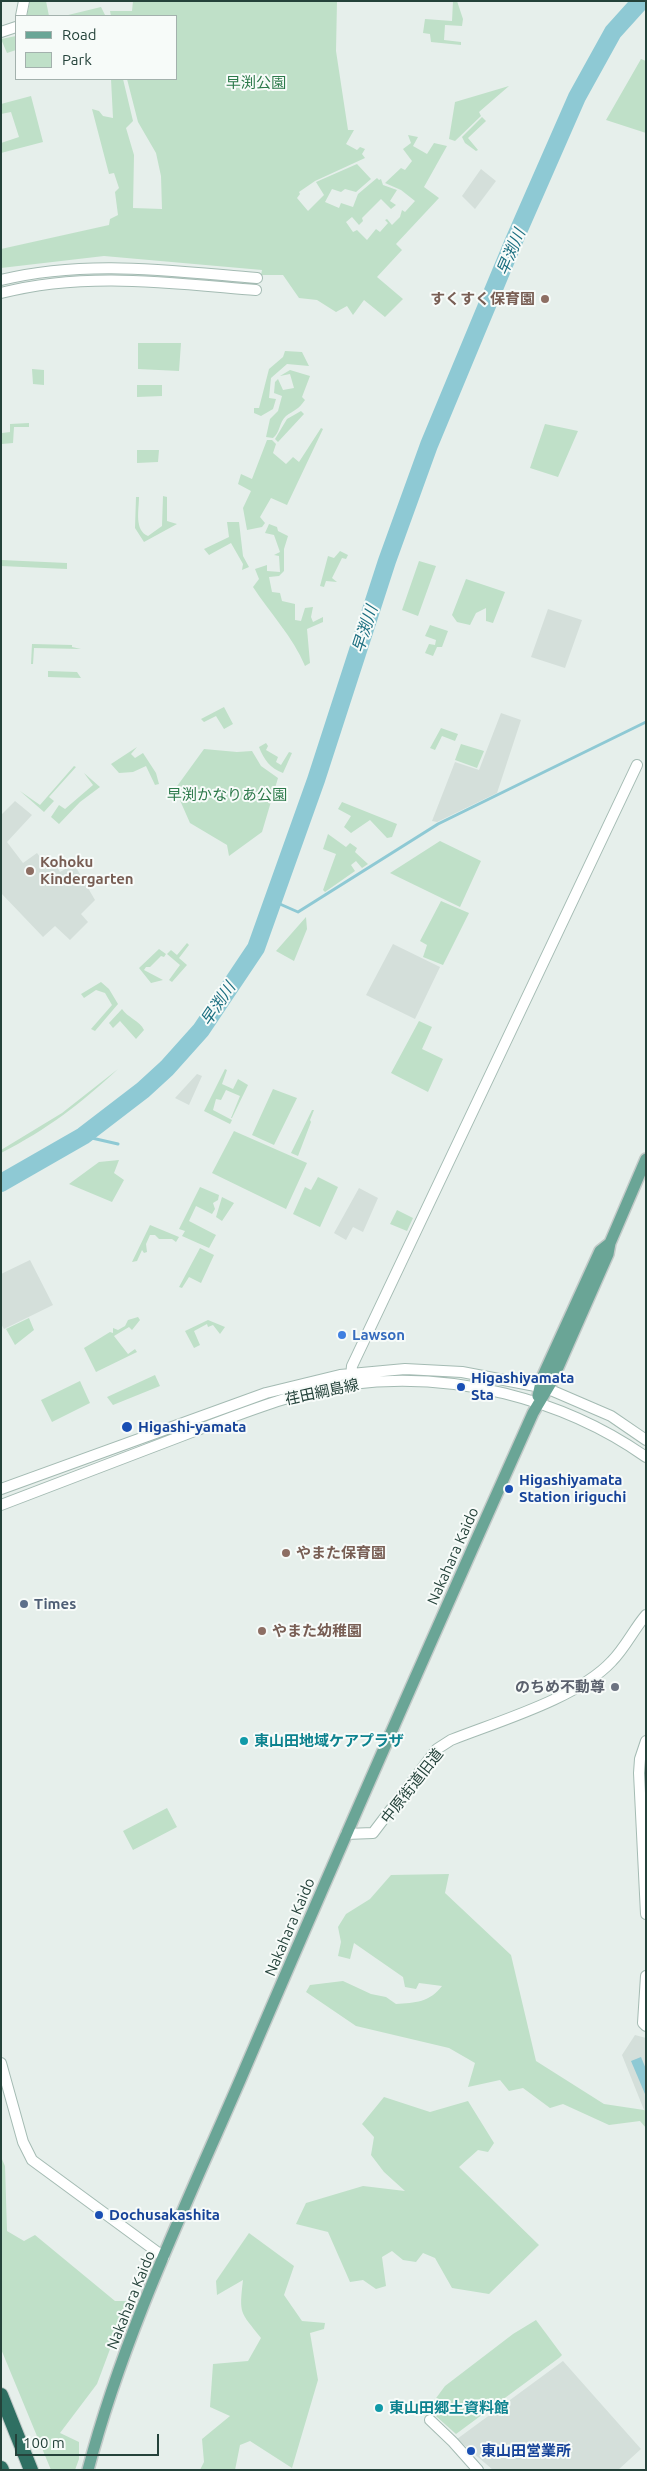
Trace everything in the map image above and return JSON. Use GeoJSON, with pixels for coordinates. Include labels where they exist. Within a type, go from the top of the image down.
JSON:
{"type":"FeatureCollection","features":[{"type":"Feature","properties":{"kind":"highway"},"geometry":{"type":"LineString","coordinates":[[1,2395],[31,2470]]}},
{"type":"Feature","properties":{"kind":"main road","name":"Nakahara Kaido"},"geometry":{"type":"LineString","coordinates":[[88,2470],[104,2412],[164,2257],[346,1834],[538,1403],[542,1388],[552,1381],[604,1263],[610,1243],[646,1159]]}},
{"type":"Feature","properties":{"kind":"street"},"geometry":{"type":"LineString","coordinates":[[21,15],[24,1]]}},
{"type":"Feature","properties":{"kind":"street"},"geometry":{"type":"LineString","coordinates":[[1,32],[15,28]]}},
{"type":"Feature","properties":{"kind":"street"},"geometry":{"type":"LineString","coordinates":[[1,280],[54,270],[84,267],[124,268],[257,278]]}},
{"type":"Feature","properties":{"kind":"street"},"geometry":{"type":"LineString","coordinates":[[1,293],[56,282],[93,279],[133,280],[256,290]]}},
{"type":"Feature","properties":{"kind":"street"},"geometry":{"type":"LineString","coordinates":[[350,1379],[447,1164],[637,765]]}},
{"type":"Feature","properties":{"kind":"street","name":"荏田綱島線"},"geometry":{"type":"LineString","coordinates":[[1,1489],[266,1393],[405,1369],[462,1372],[542,1388],[611,1416],[646,1440]]}},
{"type":"Feature","properties":{"kind":"street","name":"荏田綱島線"},"geometry":{"type":"LineString","coordinates":[[1,1505],[248,1411],[350,1379],[442,1383],[505,1394],[538,1403],[602,1430],[646,1457]]}},
{"type":"Feature","properties":{"kind":"street","name":"中原街道旧道"},"geometry":{"type":"LineString","coordinates":[[346,1834],[373,1833],[437,1750],[452,1740],[576,1689],[594,1676],[612,1661],[646,1615]]}},
{"type":"Feature","properties":{"kind":"street"},"geometry":{"type":"LineString","coordinates":[[646,1741],[640,1759],[639,1773],[646,1914]]}},
{"type":"Feature","properties":{"kind":"street"},"geometry":{"type":"LineString","coordinates":[[646,1976],[642,2024],[646,2026]]}},
{"type":"Feature","properties":{"kind":"street"},"geometry":{"type":"LineString","coordinates":[[1,2063],[22,2142],[32,2160],[164,2257]]}},
{"type":"Feature","properties":{"kind":"street"},"geometry":{"type":"LineString","coordinates":[[430,2420],[478,2470]]}},
{"type":"Feature","properties":{"kind":"shaded area"},"geometry":{"type":"Polygon","coordinates":[[[481,169],[496,181],[475,209],[462,196],[481,169]]]}},
{"type":"Feature","properties":{"kind":"shaded area"},"geometry":{"type":"Polygon","coordinates":[[[548,609],[582,620],[565,668],[531,657],[548,609]]]}},
{"type":"Feature","properties":{"kind":"shaded area"},"geometry":{"type":"Polygon","coordinates":[[[501,713],[521,720],[497,793],[437,822],[432,821],[455,762],[479,770],[501,713]]]}},
{"type":"Feature","properties":{"kind":"shaded area","name":"Kohoku Kindergarten"},"geometry":{"type":"Polygon","coordinates":[[[15,801],[32,815],[7,842],[23,863],[37,853],[49,869],[56,865],[60,872],[74,864],[95,900],[81,914],[88,922],[70,940],[55,926],[43,937],[1,893],[1,815],[15,801]]]}},
{"type":"Feature","properties":{"kind":"shaded area"},"geometry":{"type":"Polygon","coordinates":[[[393,944],[440,967],[415,1019],[366,995],[393,944]]]}},
{"type":"Feature","properties":{"kind":"shaded area"},"geometry":{"type":"Polygon","coordinates":[[[197,1074],[202,1076],[189,1105],[175,1098],[197,1074]]]}},
{"type":"Feature","properties":{"kind":"shaded area"},"geometry":{"type":"Polygon","coordinates":[[[359,1188],[378,1198],[363,1232],[353,1227],[346,1240],[334,1233],[359,1188]]]}},
{"type":"Feature","properties":{"kind":"shaded area"},"geometry":{"type":"Polygon","coordinates":[[[30,1260],[53,1305],[4,1329],[1,1324],[1,1274],[30,1260]]]}},
{"type":"Feature","properties":{"kind":"shaded area"},"geometry":{"type":"Polygon","coordinates":[[[635,2035],[646,2038],[646,2115],[622,2055],[635,2035]]]}},
{"type":"Feature","properties":{"kind":"shaded area"},"geometry":{"type":"Polygon","coordinates":[[[563,2361],[641,2449],[618,2470],[493,2470],[457,2439],[563,2361]]]}},
{"type":"Feature","properties":{"kind":"green space"},"geometry":{"type":"Polygon","coordinates":[[[30,1],[46,1],[49,15],[27,15],[30,1]]]}},
{"type":"Feature","properties":{"kind":"green space","name":"早渕公園"},"geometry":{"type":"Polygon","coordinates":[[[133,1],[337,1],[336,51],[348,130],[354,130],[346,144],[357,150],[360,147],[365,149],[362,154],[365,158],[315,181],[299,192],[300,194],[297,198],[308,211],[324,195],[316,182],[357,164],[371,179],[356,192],[345,189],[341,192],[332,189],[325,202],[339,208],[341,203],[353,207],[358,194],[377,178],[381,179],[383,185],[397,190],[390,201],[396,205],[391,209],[381,199],[362,218],[363,221],[359,225],[352,217],[346,222],[353,232],[357,230],[367,240],[376,229],[380,232],[388,223],[385,220],[387,219],[392,225],[400,217],[402,210],[405,212],[415,201],[401,190],[385,183],[401,168],[405,170],[412,161],[403,149],[411,143],[408,135],[418,137],[413,146],[427,154],[434,143],[447,146],[424,187],[439,198],[396,244],[402,250],[377,277],[403,299],[385,317],[364,300],[353,315],[347,306],[336,312],[317,300],[299,298],[283,275],[261,275],[262,270],[104,256],[1,268],[1,249],[109,225],[110,219],[118,215],[115,192],[119,188],[114,173],[109,174],[92,109],[99,111],[103,116],[113,118],[111,80],[123,80],[133,121],[126,128],[134,155],[133,208],[162,209],[161,176],[156,153],[138,122],[127,80],[178,80],[178,15],[111,15],[110,11],[132,11],[133,1]]]}},
{"type":"Feature","properties":{"kind":"green space"},"geometry":{"type":"Polygon","coordinates":[[[453,1],[457,1],[463,19],[462,26],[445,25],[444,40],[461,42],[461,45],[431,42],[430,34],[423,33],[425,19],[452,21],[453,1]]]}},
{"type":"Feature","properties":{"kind":"green space"},"geometry":{"type":"Polygon","coordinates":[[[101,7],[105,15],[68,15],[101,7]]]}},
{"type":"Feature","properties":{"kind":"green space"},"geometry":{"type":"Polygon","coordinates":[[[15,36],[15,50],[7,53],[1,39],[15,36]]]}},
{"type":"Feature","properties":{"kind":"green space"},"geometry":{"type":"Polygon","coordinates":[[[641,59],[646,61],[646,133],[606,120],[641,59]]]}},
{"type":"Feature","properties":{"kind":"green space"},"geometry":{"type":"Polygon","coordinates":[[[509,86],[479,112],[481,116],[455,141],[449,139],[455,102],[509,86]]]}},
{"type":"Feature","properties":{"kind":"green space"},"geometry":{"type":"Polygon","coordinates":[[[31,96],[43,142],[1,153],[1,143],[19,137],[11,112],[1,114],[1,104],[31,96]]]}},
{"type":"Feature","properties":{"kind":"green space"},"geometry":{"type":"Polygon","coordinates":[[[482,117],[486,121],[468,138],[478,150],[476,151],[465,143],[462,137],[482,117]]]}},
{"type":"Feature","properties":{"kind":"green space"},"geometry":{"type":"Polygon","coordinates":[[[138,343],[181,343],[179,371],[138,369],[138,343]]]}},
{"type":"Feature","properties":{"kind":"green space"},"geometry":{"type":"Polygon","coordinates":[[[285,351],[302,352],[309,366],[287,364],[271,378],[269,398],[276,399],[273,409],[261,416],[254,413],[254,408],[259,408],[269,369],[283,357],[285,351]]]}},
{"type":"Feature","properties":{"kind":"green space"},"geometry":{"type":"Polygon","coordinates":[[[32,369],[44,370],[44,385],[33,384],[32,369]]]}},
{"type":"Feature","properties":{"kind":"green space"},"geometry":{"type":"Polygon","coordinates":[[[290,370],[310,376],[302,397],[305,400],[298,408],[284,418],[273,438],[266,437],[270,419],[278,411],[282,396],[274,393],[275,382],[278,379],[283,390],[294,388],[290,374],[280,376],[290,370]]]}},
{"type":"Feature","properties":{"kind":"green space"},"geometry":{"type":"Polygon","coordinates":[[[137,385],[162,385],[162,396],[137,397],[137,385]]]}},
{"type":"Feature","properties":{"kind":"green space"},"geometry":{"type":"Polygon","coordinates":[[[301,411],[304,414],[278,442],[275,439],[287,419],[301,411]]]}},
{"type":"Feature","properties":{"kind":"green space"},"geometry":{"type":"Polygon","coordinates":[[[29,423],[29,427],[14,427],[13,443],[2,444],[2,433],[10,432],[10,424],[29,423]]]}},
{"type":"Feature","properties":{"kind":"green space"},"geometry":{"type":"Polygon","coordinates":[[[545,424],[578,431],[558,477],[530,468],[545,424]]]}},
{"type":"Feature","properties":{"kind":"green space"},"geometry":{"type":"Polygon","coordinates":[[[321,428],[323,429],[287,505],[271,498],[260,517],[265,523],[262,527],[247,530],[243,508],[251,491],[238,484],[241,474],[252,479],[267,440],[272,440],[276,444],[273,453],[286,464],[293,457],[299,462],[321,428]]]}},
{"type":"Feature","properties":{"kind":"green space"},"geometry":{"type":"Polygon","coordinates":[[[137,450],[159,450],[158,462],[137,463],[137,450]]]}},
{"type":"Feature","properties":{"kind":"green space"},"geometry":{"type":"Polygon","coordinates":[[[163,496],[167,497],[167,521],[177,524],[144,542],[135,528],[136,497],[139,497],[139,524],[148,536],[162,526],[163,496]]]}},
{"type":"Feature","properties":{"kind":"green space"},"geometry":{"type":"Polygon","coordinates":[[[227,522],[239,522],[243,556],[249,567],[242,570],[243,564],[231,543],[209,555],[204,549],[229,537],[227,522]]]}},
{"type":"Feature","properties":{"kind":"green space"},"geometry":{"type":"Polygon","coordinates":[[[269,524],[277,527],[278,531],[288,536],[284,549],[284,571],[279,576],[269,577],[272,592],[280,593],[282,601],[295,604],[295,620],[301,621],[305,608],[313,607],[311,617],[313,622],[323,617],[323,622],[307,629],[310,663],[305,666],[288,635],[253,587],[259,579],[255,569],[267,565],[267,571],[280,572],[279,556],[274,555],[280,552],[274,535],[265,533],[269,524]]]}},
{"type":"Feature","properties":{"kind":"green space"},"geometry":{"type":"Polygon","coordinates":[[[340,551],[348,555],[346,559],[342,558],[332,578],[337,582],[326,581],[324,587],[320,586],[328,556],[334,558],[340,551]]]}},
{"type":"Feature","properties":{"kind":"green space"},"geometry":{"type":"Polygon","coordinates":[[[1,560],[67,563],[67,569],[1,566],[1,560]]]}},
{"type":"Feature","properties":{"kind":"green space"},"geometry":{"type":"Polygon","coordinates":[[[419,561],[436,566],[418,616],[402,610],[419,561]]]}},
{"type":"Feature","properties":{"kind":"green space"},"geometry":{"type":"Polygon","coordinates":[[[466,579],[505,592],[493,623],[486,621],[486,608],[476,613],[470,625],[457,622],[452,615],[466,579]]]}},
{"type":"Feature","properties":{"kind":"green space"},"geometry":{"type":"Polygon","coordinates":[[[430,625],[448,631],[442,647],[437,647],[433,656],[425,653],[429,644],[435,645],[436,640],[425,636],[430,625]]]}},
{"type":"Feature","properties":{"kind":"green space"},"geometry":{"type":"Polygon","coordinates":[[[32,644],[72,645],[72,647],[81,649],[34,648],[33,664],[31,664],[32,644]]]}},
{"type":"Feature","properties":{"kind":"green space"},"geometry":{"type":"Polygon","coordinates":[[[48,671],[77,672],[81,678],[48,677],[48,671]]]}},
{"type":"Feature","properties":{"kind":"green space"},"geometry":{"type":"Polygon","coordinates":[[[224,707],[233,724],[224,729],[216,716],[204,722],[201,719],[224,707]]]}},
{"type":"Feature","properties":{"kind":"green space"},"geometry":{"type":"Polygon","coordinates":[[[441,728],[458,734],[455,741],[442,736],[435,750],[430,748],[441,728]]]}},
{"type":"Feature","properties":{"kind":"green space"},"geometry":{"type":"Polygon","coordinates":[[[266,743],[268,746],[266,750],[278,757],[276,762],[281,765],[289,752],[292,753],[283,773],[271,766],[263,756],[259,747],[266,743]]]}},
{"type":"Feature","properties":{"kind":"green space"},"geometry":{"type":"Polygon","coordinates":[[[461,744],[484,751],[477,768],[455,760],[461,744]]]}},
{"type":"Feature","properties":{"kind":"green space"},"geometry":{"type":"Polygon","coordinates":[[[137,747],[131,754],[135,758],[143,753],[156,773],[159,784],[155,785],[146,766],[133,772],[119,773],[111,764],[137,747]]]}},
{"type":"Feature","properties":{"kind":"green space","name":"早渕かなりあ公園"},"geometry":{"type":"Polygon","coordinates":[[[204,749],[237,752],[252,751],[261,766],[278,778],[262,832],[229,856],[227,845],[190,823],[175,789],[204,749]]]}},
{"type":"Feature","properties":{"kind":"green space"},"geometry":{"type":"Polygon","coordinates":[[[74,766],[76,767],[49,797],[54,801],[44,812],[20,791],[40,805],[74,766]]]}},
{"type":"Feature","properties":{"kind":"green space"},"geometry":{"type":"Polygon","coordinates":[[[84,773],[100,787],[80,802],[59,824],[51,817],[59,805],[65,809],[93,785],[84,773]]]}},
{"type":"Feature","properties":{"kind":"green space"},"geometry":{"type":"Polygon","coordinates":[[[342,802],[397,824],[392,837],[387,838],[370,820],[351,833],[344,827],[351,816],[338,809],[342,802]]]}},
{"type":"Feature","properties":{"kind":"green space"},"geometry":{"type":"Polygon","coordinates":[[[328,834],[346,847],[350,843],[357,848],[355,852],[368,864],[362,868],[356,861],[351,865],[355,871],[325,892],[323,890],[336,854],[323,849],[328,834]]]}},
{"type":"Feature","properties":{"kind":"green space"},"geometry":{"type":"Polygon","coordinates":[[[440,841],[481,861],[460,907],[390,873],[440,841]]]}},
{"type":"Feature","properties":{"kind":"green space"},"geometry":{"type":"Polygon","coordinates":[[[441,901],[469,913],[443,965],[423,957],[427,945],[420,941],[441,901]]]}},
{"type":"Feature","properties":{"kind":"green space"},"geometry":{"type":"Polygon","coordinates":[[[306,917],[307,929],[294,961],[276,951],[306,917]]]}},
{"type":"Feature","properties":{"kind":"green space"},"geometry":{"type":"Polygon","coordinates":[[[187,943],[189,945],[179,958],[187,965],[172,982],[169,980],[180,965],[167,954],[171,950],[177,955],[187,943]]]}},
{"type":"Feature","properties":{"kind":"green space"},"geometry":{"type":"Polygon","coordinates":[[[159,949],[166,954],[164,957],[161,956],[144,970],[163,980],[151,983],[139,968],[159,949]]]}},
{"type":"Feature","properties":{"kind":"green space"},"geometry":{"type":"Polygon","coordinates":[[[101,982],[109,989],[118,1004],[95,1031],[91,1029],[112,1005],[105,993],[96,990],[84,998],[81,994],[101,982]]]}},
{"type":"Feature","properties":{"kind":"green space"},"geometry":{"type":"Polygon","coordinates":[[[122,1009],[140,1024],[144,1030],[136,1039],[120,1021],[113,1028],[109,1023],[122,1009]]]}},
{"type":"Feature","properties":{"kind":"green space"},"geometry":{"type":"Polygon","coordinates":[[[419,1021],[432,1027],[422,1049],[443,1059],[428,1092],[391,1073],[419,1021]]]}},
{"type":"Feature","properties":{"kind":"green space"},"geometry":{"type":"Polygon","coordinates":[[[118,1069],[63,1115],[34,1135],[1,1153],[1,1150],[62,1113],[118,1069]]]}},
{"type":"Feature","properties":{"kind":"green space"},"geometry":{"type":"Polygon","coordinates":[[[225,1069],[227,1070],[222,1084],[233,1089],[238,1079],[248,1085],[232,1118],[240,1096],[226,1090],[221,1100],[216,1099],[213,1110],[232,1120],[230,1124],[204,1111],[225,1069]]]}},
{"type":"Feature","properties":{"kind":"green space"},"geometry":{"type":"Polygon","coordinates":[[[273,1089],[297,1098],[274,1145],[252,1135],[273,1089]]]}},
{"type":"Feature","properties":{"kind":"green space"},"geometry":{"type":"Polygon","coordinates":[[[312,1110],[314,1110],[311,1122],[298,1156],[291,1153],[312,1110]]]}},
{"type":"Feature","properties":{"kind":"green space"},"geometry":{"type":"Polygon","coordinates":[[[234,1131],[307,1163],[286,1209],[212,1173],[234,1131]]]}},
{"type":"Feature","properties":{"kind":"green space"},"geometry":{"type":"Polygon","coordinates":[[[119,1160],[114,1173],[124,1180],[112,1202],[69,1184],[99,1162],[119,1160]]]}},
{"type":"Feature","properties":{"kind":"green space"},"geometry":{"type":"Polygon","coordinates":[[[318,1177],[338,1187],[320,1227],[293,1214],[305,1187],[311,1190],[318,1177]]]}},
{"type":"Feature","properties":{"kind":"green space"},"geometry":{"type":"Polygon","coordinates":[[[200,1187],[219,1195],[218,1200],[213,1203],[215,1209],[212,1214],[196,1206],[189,1221],[216,1235],[209,1248],[182,1236],[185,1231],[179,1229],[200,1187]]]}},
{"type":"Feature","properties":{"kind":"green space"},"geometry":{"type":"Polygon","coordinates":[[[222,1197],[234,1203],[222,1221],[216,1217],[222,1197]]]}},
{"type":"Feature","properties":{"kind":"green space"},"geometry":{"type":"Polygon","coordinates":[[[397,1210],[413,1218],[407,1231],[390,1224],[397,1210]]]}},
{"type":"Feature","properties":{"kind":"green space"},"geometry":{"type":"Polygon","coordinates":[[[150,1225],[179,1237],[176,1242],[172,1239],[159,1239],[155,1235],[150,1235],[146,1244],[147,1252],[144,1253],[142,1250],[137,1261],[132,1262],[150,1225]]]}},
{"type":"Feature","properties":{"kind":"green space"},"geometry":{"type":"Polygon","coordinates":[[[200,1248],[214,1255],[201,1283],[189,1277],[182,1288],[179,1287],[200,1248]]]}},
{"type":"Feature","properties":{"kind":"green space"},"geometry":{"type":"Polygon","coordinates":[[[138,1317],[140,1320],[132,1330],[129,1327],[114,1336],[128,1354],[135,1349],[137,1352],[96,1372],[84,1348],[110,1332],[113,1333],[113,1328],[118,1330],[125,1326],[128,1320],[138,1317]]]}},
{"type":"Feature","properties":{"kind":"green space"},"geometry":{"type":"Polygon","coordinates":[[[29,1318],[34,1330],[15,1345],[6,1329],[29,1318]]]}},
{"type":"Feature","properties":{"kind":"green space"},"geometry":{"type":"Polygon","coordinates":[[[208,1320],[225,1327],[220,1334],[213,1325],[208,1327],[207,1324],[194,1331],[200,1345],[194,1348],[185,1331],[208,1320]]]}},
{"type":"Feature","properties":{"kind":"green space"},"geometry":{"type":"Polygon","coordinates":[[[155,1375],[160,1386],[113,1405],[107,1397],[155,1375]]]}},
{"type":"Feature","properties":{"kind":"green space"},"geometry":{"type":"Polygon","coordinates":[[[80,1381],[90,1403],[52,1422],[41,1400],[80,1381]]]}},
{"type":"Feature","properties":{"kind":"green space"},"geometry":{"type":"Polygon","coordinates":[[[167,1808],[177,1827],[133,1850],[123,1831],[167,1808]]]}},
{"type":"Feature","properties":{"kind":"green space"},"geometry":{"type":"Polygon","coordinates":[[[449,1874],[445,1893],[511,1955],[536,2061],[604,2104],[646,2111],[646,2128],[640,2121],[609,2125],[563,2104],[550,2108],[523,2088],[509,2091],[500,2080],[468,2087],[475,2063],[449,2048],[356,2026],[306,1992],[310,1985],[343,1981],[371,1994],[386,1997],[396,2004],[422,2001],[437,1991],[442,1986],[419,1983],[416,1989],[405,1987],[403,1977],[354,1943],[350,1959],[338,1956],[341,1942],[338,1927],[346,1914],[370,1899],[391,1875],[449,1874]]]}},
{"type":"Feature","properties":{"kind":"green space"},"geometry":{"type":"Polygon","coordinates":[[[384,2097],[430,2112],[468,2101],[494,2143],[488,2152],[478,2150],[459,2167],[539,2245],[489,2294],[452,2288],[435,2258],[423,2253],[416,2262],[403,2260],[392,2251],[382,2257],[386,2286],[376,2289],[363,2280],[350,2282],[328,2232],[296,2224],[306,2203],[363,2186],[405,2191],[384,2172],[371,2155],[374,2137],[362,2124],[384,2097]]]}},
{"type":"Feature","properties":{"kind":"green space"},"geometry":{"type":"Polygon","coordinates":[[[1,2157],[5,2166],[7,2231],[24,2241],[35,2235],[115,2301],[133,2301],[119,2325],[97,2384],[60,2433],[79,2442],[79,2459],[75,2470],[51,2470],[1,2349],[1,2157]]]}},
{"type":"Feature","properties":{"kind":"green space"},"geometry":{"type":"Polygon","coordinates":[[[249,2233],[294,2266],[284,2295],[302,2321],[325,2323],[324,2329],[310,2333],[318,2380],[292,2468],[250,2441],[240,2445],[235,2470],[200,2470],[204,2462],[202,2439],[230,2416],[210,2407],[213,2364],[248,2361],[261,2338],[245,2317],[241,2307],[243,2280],[217,2295],[216,2281],[249,2233]]]}},
{"type":"Feature","properties":{"kind":"green space"},"geometry":{"type":"Polygon","coordinates":[[[536,2320],[562,2355],[559,2358],[456,2434],[428,2409],[445,2386],[513,2334],[536,2320]]]}},
{"type":"Feature","properties":{"kind":"water"},"geometry":{"type":"Polygon","coordinates":[[[641,2057],[646,2069],[645,2094],[631,2061],[641,2057]]]}},
{"type":"Feature","properties":{"kind":"waterway","name":"早渕川"},"geometry":{"type":"LineString","coordinates":[[1,1183],[83,1136],[143,1090],[167,1068],[201,1030],[256,948],[316,780],[387,561],[429,445],[513,243],[577,97],[613,32],[641,1]]}},
{"type":"Feature","properties":{"kind":"waterway"},"geometry":{"type":"LineString","coordinates":[[273,901],[298,912],[438,824],[646,722]]}},
{"type":"Feature","properties":{"kind":"waterway"},"geometry":{"type":"LineString","coordinates":[[83,1136],[118,1144]]}},
{"type":"Feature","properties":{"kind":"place","name":"すくすく保育園"},"geometry":{"type":"Point","coordinates":[545,299]}},
{"type":"Feature","properties":{"kind":"place","name":"Kohoku Kindergarten"},"geometry":{"type":"Point","coordinates":[30,871]}},
{"type":"Feature","properties":{"kind":"place","name":"Lawson"},"geometry":{"type":"Point","coordinates":[342,1335]}},
{"type":"Feature","properties":{"kind":"place","name":"Higashiyamata Sta"},"geometry":{"type":"Point","coordinates":[461,1387]}},
{"type":"Feature","properties":{"kind":"place","name":"Higashi-yamata"},"geometry":{"type":"Point","coordinates":[127,1427]}},
{"type":"Feature","properties":{"kind":"place","name":"Higashiyamata Station iriguchi"},"geometry":{"type":"Point","coordinates":[509,1489]}},
{"type":"Feature","properties":{"kind":"place","name":"やまた保育園"},"geometry":{"type":"Point","coordinates":[286,1553]}},
{"type":"Feature","properties":{"kind":"place","name":"Times"},"geometry":{"type":"Point","coordinates":[24,1604]}},
{"type":"Feature","properties":{"kind":"place","name":"やまた幼稚園"},"geometry":{"type":"Point","coordinates":[262,1631]}},
{"type":"Feature","properties":{"kind":"place","name":"のちめ不動尊"},"geometry":{"type":"Point","coordinates":[615,1687]}},
{"type":"Feature","properties":{"kind":"place","name":"東山田地域ケアプラザ"},"geometry":{"type":"Point","coordinates":[244,1741]}},
{"type":"Feature","properties":{"kind":"place","name":"Dochusakashita"},"geometry":{"type":"Point","coordinates":[99,2215]}},
{"type":"Feature","properties":{"kind":"place","name":"東山田郷土資料館"},"geometry":{"type":"Point","coordinates":[379,2408]}},
{"type":"Feature","properties":{"kind":"place","name":"東山田営業所"},"geometry":{"type":"Point","coordinates":[471,2451]}}]}
